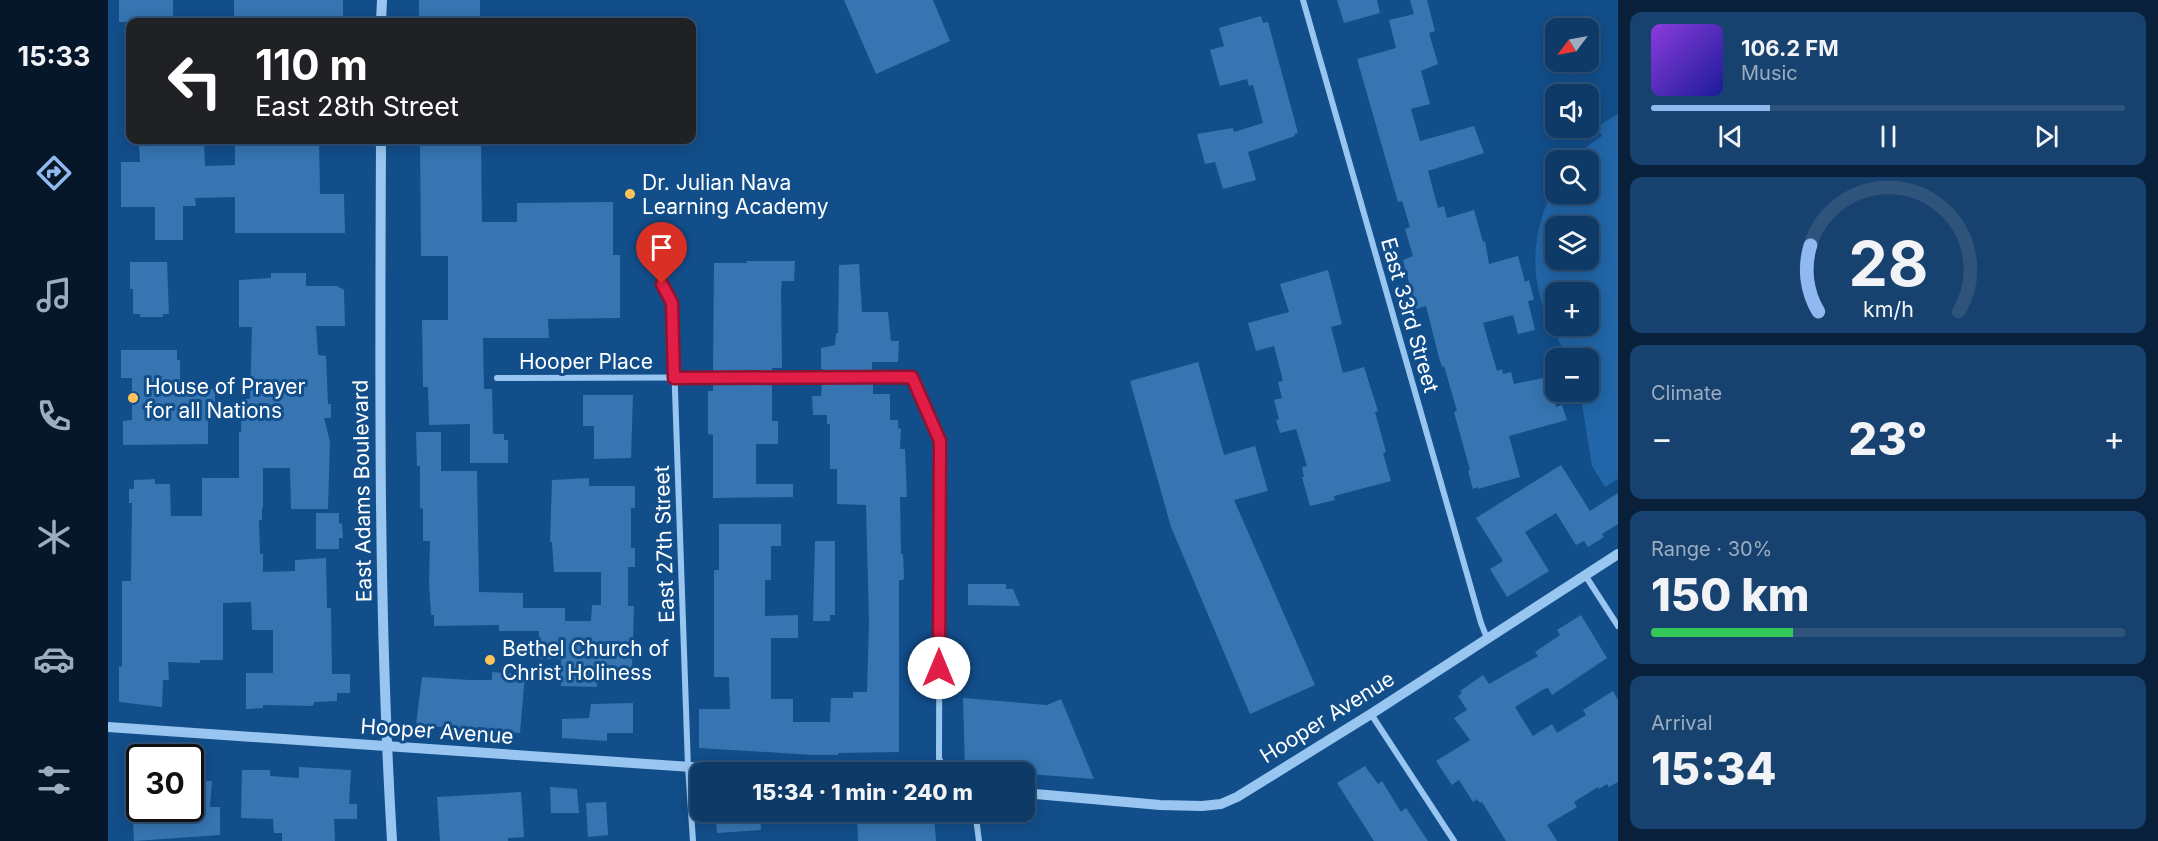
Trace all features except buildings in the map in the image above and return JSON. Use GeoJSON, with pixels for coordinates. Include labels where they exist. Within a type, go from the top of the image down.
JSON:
{"type":"FeatureCollection","features":[{"type":"Feature","properties":{"kind":"street"},"geometry":{"type":"LineString","coordinates":[[381,18],[382,0]]}},
{"type":"Feature","properties":{"kind":"street","name":"East 33rd Street"},"geometry":{"type":"LineString","coordinates":[[1303,0],[1487,638]]}},
{"type":"Feature","properties":{"kind":"street","name":"East Adams Boulevard"},"geometry":{"type":"LineString","coordinates":[[381,144],[380,476],[386,747],[392,841]]}},
{"type":"Feature","properties":{"kind":"street","name":"East 27th Street"},"geometry":{"type":"LineString","coordinates":[[662,284],[672,303],[688,767],[693,841]]}},
{"type":"Feature","properties":{"kind":"street","name":"Hooper Place"},"geometry":{"type":"LineString","coordinates":[[497,378],[912,377],[940,441],[939,759],[941,762]]}},
{"type":"Feature","properties":{"kind":"street","name":"Hooper Avenue"},"geometry":{"type":"LineString","coordinates":[[1035,794],[1160,805],[1221,804],[1237,797],[1371,714],[1618,554]]}},
{"type":"Feature","properties":{"kind":"street"},"geometry":{"type":"LineString","coordinates":[[1585,575],[1618,626]]}},
{"type":"Feature","properties":{"kind":"street"},"geometry":{"type":"LineString","coordinates":[[1371,714],[1454,841]]}},
{"type":"Feature","properties":{"kind":"street","name":"Hooper Avenue"},"geometry":{"type":"LineString","coordinates":[[108,727],[688,767]]}},
{"type":"Feature","properties":{"kind":"street"},"geometry":{"type":"LineString","coordinates":[[977,822],[979,841]]}},
{"type":"Feature","properties":{"kind":"shaded area"},"geometry":{"type":"Polygon","coordinates":[[[1618,114],[1618,479],[1605,487],[1592,466],[1582,402],[1599,402],[1599,348],[1564,348],[1557,336],[1599,336],[1599,282],[1545,282],[1545,311],[1539,291],[1535,254],[1537,236],[1546,204],[1599,204],[1599,150],[1584,150],[1602,136],[1599,126],[1618,114]]]}},
{"type":"Feature","properties":{"kind":"place","name":"Dr. Julian Nava Learning Academy"},"geometry":{"type":"Point","coordinates":[630,194]}},
{"type":"Feature","properties":{"kind":"place","name":"House of Prayer for all Nations"},"geometry":{"type":"Point","coordinates":[133,398]}},
{"type":"Feature","properties":{"kind":"place","name":"Bethel Church of Christ Holiness"},"geometry":{"type":"Point","coordinates":[490,660]}},
{"type":"Feature","properties":{"kind":"route"},"geometry":{"type":"LineString","coordinates":[[662,284],[672,303],[674,378],[912,377],[940,441],[939,668]]}}]}
